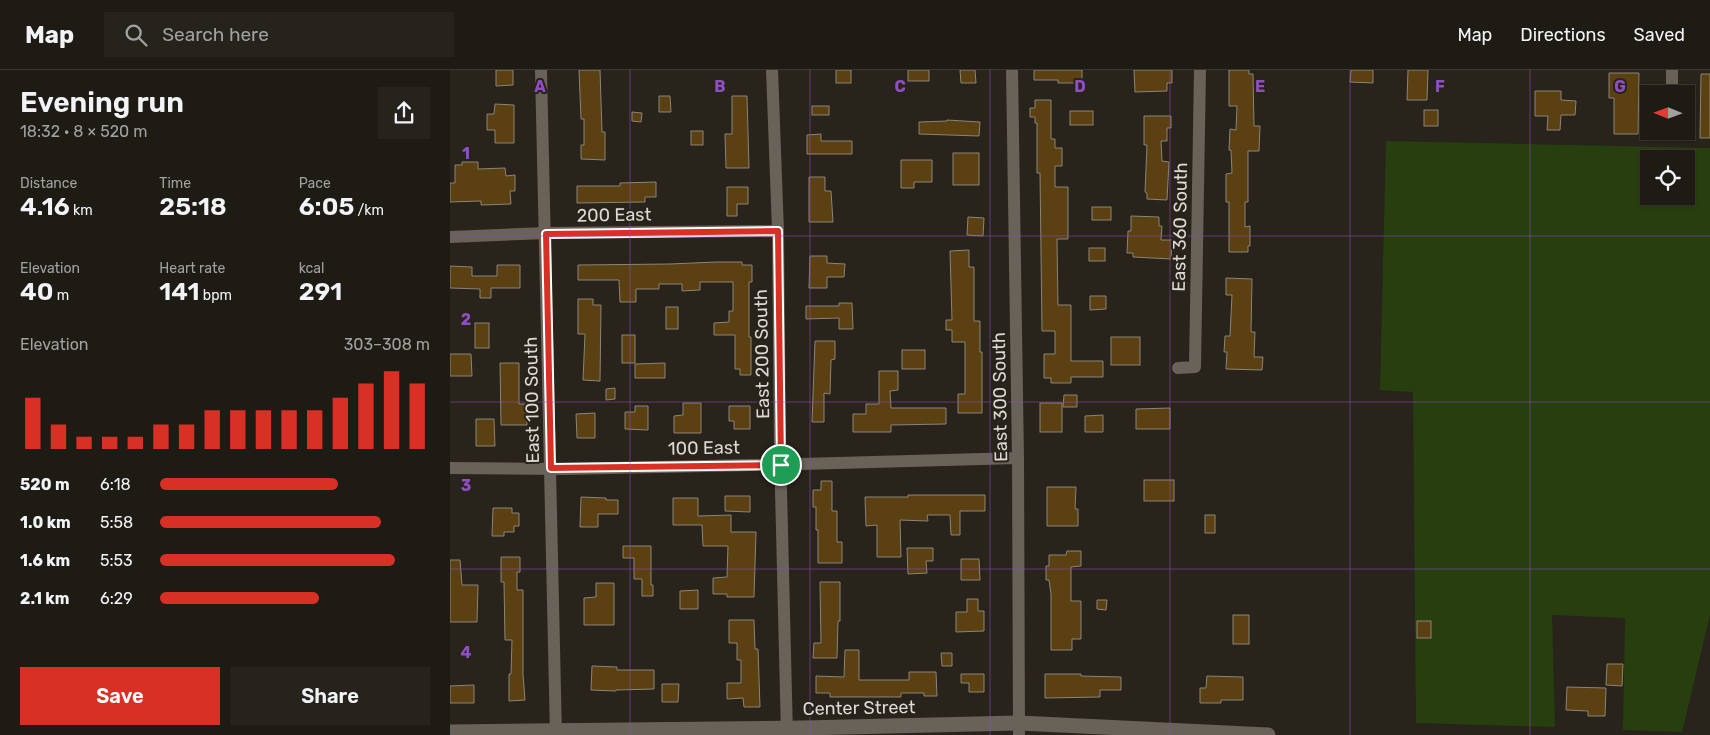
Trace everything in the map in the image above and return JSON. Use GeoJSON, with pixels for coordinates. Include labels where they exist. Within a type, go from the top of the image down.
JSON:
{"type":"FeatureCollection","features":[{"type":"Feature","properties":{"kind":"street","name":"East 100 South"},"geometry":{"type":"LineString","coordinates":[[541,70],[556,732]]}},
{"type":"Feature","properties":{"kind":"street","name":"East 200 South"},"geometry":{"type":"LineString","coordinates":[[772,70],[778,231],[787,732]]}},
{"type":"Feature","properties":{"kind":"street","name":"East 300 South"},"geometry":{"type":"LineString","coordinates":[[1012,70],[1018,458],[1019,729]]}},
{"type":"Feature","properties":{"kind":"street","name":"East 360 South"},"geometry":{"type":"LineString","coordinates":[[1178,368],[1195,366],[1200,70]]}},
{"type":"Feature","properties":{"kind":"street"},"geometry":{"type":"LineString","coordinates":[[1672,70],[1672,85]]}},
{"type":"Feature","properties":{"kind":"street","name":"200 East"},"geometry":{"type":"LineString","coordinates":[[450,237],[778,231]]}},
{"type":"Feature","properties":{"kind":"street","name":"100 East"},"geometry":{"type":"LineString","coordinates":[[450,468],[781,465],[1018,458]]}},
{"type":"Feature","properties":{"kind":"street","name":"Center Street"},"geometry":{"type":"LineString","coordinates":[[450,732],[787,732],[1019,729],[1268,735]]}},
{"type":"Feature","properties":{"kind":"green space"},"geometry":{"type":"Polygon","coordinates":[[[1386,141],[1710,148],[1710,615],[1682,732],[1623,730],[1625,618],[1552,615],[1555,727],[1416,723],[1413,392],[1380,390],[1386,141]]]}},
{"type":"Feature","properties":{"kind":"building"},"geometry":{"type":"Polygon","coordinates":[[[496,70],[513,70],[513,85],[496,86],[496,70]]]}},
{"type":"Feature","properties":{"kind":"building"},"geometry":{"type":"Polygon","coordinates":[[[579,70],[600,70],[602,132],[605,132],[605,160],[581,159],[581,145],[584,145],[584,119],[581,119],[579,70]]]}},
{"type":"Feature","properties":{"kind":"building"},"geometry":{"type":"Polygon","coordinates":[[[836,70],[851,70],[851,83],[836,83],[836,70]]]}},
{"type":"Feature","properties":{"kind":"building"},"geometry":{"type":"Polygon","coordinates":[[[908,70],[929,70],[929,81],[908,81],[908,70]]]}},
{"type":"Feature","properties":{"kind":"building"},"geometry":{"type":"Polygon","coordinates":[[[960,70],[975,70],[976,83],[961,83],[960,70]]]}},
{"type":"Feature","properties":{"kind":"building"},"geometry":{"type":"Polygon","coordinates":[[[1034,70],[1082,70],[1082,83],[1034,80],[1034,70]]]}},
{"type":"Feature","properties":{"kind":"building"},"geometry":{"type":"Polygon","coordinates":[[[1134,70],[1172,70],[1172,83],[1167,83],[1167,91],[1135,92],[1134,70]]]}},
{"type":"Feature","properties":{"kind":"building"},"geometry":{"type":"Polygon","coordinates":[[[1229,70],[1249,70],[1249,74],[1253,74],[1254,126],[1260,126],[1259,151],[1248,151],[1248,202],[1245,202],[1245,227],[1250,226],[1250,246],[1248,246],[1248,252],[1229,252],[1229,202],[1226,202],[1226,174],[1232,173],[1231,150],[1229,150],[1230,129],[1236,130],[1237,106],[1229,106],[1229,70]]]}},
{"type":"Feature","properties":{"kind":"building"},"geometry":{"type":"Polygon","coordinates":[[[1351,70],[1373,70],[1373,83],[1350,82],[1351,70]]]}},
{"type":"Feature","properties":{"kind":"building"},"geometry":{"type":"Polygon","coordinates":[[[1408,70],[1428,70],[1427,100],[1407,100],[1408,70]]]}},
{"type":"Feature","properties":{"kind":"building"},"geometry":{"type":"Polygon","coordinates":[[[1609,73],[1639,73],[1638,134],[1614,134],[1614,98],[1609,98],[1609,73]]]}},
{"type":"Feature","properties":{"kind":"building"},"geometry":{"type":"Polygon","coordinates":[[[1701,74],[1710,74],[1710,138],[1700,138],[1701,74]]]}},
{"type":"Feature","properties":{"kind":"building"},"geometry":{"type":"Polygon","coordinates":[[[1535,91],[1561,91],[1561,100],[1576,101],[1575,115],[1561,115],[1560,130],[1547,130],[1548,116],[1535,116],[1535,91]]]}},
{"type":"Feature","properties":{"kind":"building"},"geometry":{"type":"Polygon","coordinates":[[[659,96],[670,96],[671,112],[659,112],[659,96]]]}},
{"type":"Feature","properties":{"kind":"building"},"geometry":{"type":"Polygon","coordinates":[[[732,96],[747,96],[749,168],[726,168],[725,134],[732,134],[732,96]]]}},
{"type":"Feature","properties":{"kind":"building"},"geometry":{"type":"Polygon","coordinates":[[[1035,100],[1051,100],[1051,139],[1055,139],[1055,148],[1062,148],[1062,166],[1055,166],[1055,187],[1068,187],[1068,239],[1057,239],[1058,305],[1071,305],[1071,361],[1103,361],[1103,377],[1071,377],[1071,383],[1051,383],[1051,378],[1044,378],[1044,354],[1055,354],[1055,331],[1042,331],[1040,173],[1037,173],[1037,123],[1035,123],[1035,117],[1030,117],[1030,108],[1035,108],[1035,100]]]}},
{"type":"Feature","properties":{"kind":"building"},"geometry":{"type":"Polygon","coordinates":[[[495,104],[514,105],[514,143],[495,143],[495,130],[487,130],[487,114],[494,114],[495,104]]]}},
{"type":"Feature","properties":{"kind":"building"},"geometry":{"type":"Polygon","coordinates":[[[812,106],[829,106],[829,115],[812,115],[812,106]]]}},
{"type":"Feature","properties":{"kind":"building"},"geometry":{"type":"Polygon","coordinates":[[[1424,110],[1438,110],[1438,126],[1424,126],[1424,110]]]}},
{"type":"Feature","properties":{"kind":"building"},"geometry":{"type":"Polygon","coordinates":[[[1070,111],[1093,111],[1093,125],[1070,125],[1070,111]]]}},
{"type":"Feature","properties":{"kind":"building"},"geometry":{"type":"Polygon","coordinates":[[[632,112],[642,113],[641,122],[632,121],[632,112]]]}},
{"type":"Feature","properties":{"kind":"building"},"geometry":{"type":"Polygon","coordinates":[[[1144,116],[1171,116],[1171,128],[1167,128],[1167,141],[1161,141],[1162,161],[1169,162],[1167,200],[1147,199],[1147,193],[1145,192],[1147,145],[1144,145],[1144,116]]]}},
{"type":"Feature","properties":{"kind":"building"},"geometry":{"type":"Polygon","coordinates":[[[947,120],[980,122],[979,136],[919,134],[919,122],[947,120]]]}},
{"type":"Feature","properties":{"kind":"building"},"geometry":{"type":"Polygon","coordinates":[[[691,131],[703,131],[703,145],[691,145],[691,131]]]}},
{"type":"Feature","properties":{"kind":"building"},"geometry":{"type":"Polygon","coordinates":[[[821,134],[821,141],[852,141],[852,154],[807,154],[807,135],[821,134]]]}},
{"type":"Feature","properties":{"kind":"building"},"geometry":{"type":"Polygon","coordinates":[[[953,153],[979,153],[979,185],[953,185],[953,153]]]}},
{"type":"Feature","properties":{"kind":"building"},"geometry":{"type":"Polygon","coordinates":[[[901,160],[932,160],[932,182],[914,182],[914,188],[901,188],[901,160]]]}},
{"type":"Feature","properties":{"kind":"building"},"geometry":{"type":"Polygon","coordinates":[[[462,162],[478,162],[478,169],[505,168],[506,176],[515,175],[515,191],[510,191],[511,204],[481,205],[481,201],[450,202],[450,183],[455,183],[455,165],[462,165],[462,162]]]}},
{"type":"Feature","properties":{"kind":"building"},"geometry":{"type":"Polygon","coordinates":[[[809,177],[825,177],[825,191],[831,191],[833,222],[809,222],[809,177]]]}},
{"type":"Feature","properties":{"kind":"building"},"geometry":{"type":"Polygon","coordinates":[[[656,182],[656,197],[645,197],[645,202],[577,203],[577,186],[620,186],[620,183],[656,182]]]}},
{"type":"Feature","properties":{"kind":"building"},"geometry":{"type":"Polygon","coordinates":[[[727,187],[748,187],[748,204],[737,204],[737,216],[727,216],[727,187]]]}},
{"type":"Feature","properties":{"kind":"building"},"geometry":{"type":"Polygon","coordinates":[[[1092,207],[1111,207],[1111,220],[1092,220],[1092,207]]]}},
{"type":"Feature","properties":{"kind":"building"},"geometry":{"type":"Polygon","coordinates":[[[1131,216],[1159,217],[1159,226],[1162,226],[1161,240],[1172,240],[1171,259],[1133,257],[1133,253],[1127,253],[1128,231],[1131,231],[1131,216]]]}},
{"type":"Feature","properties":{"kind":"building"},"geometry":{"type":"Polygon","coordinates":[[[968,217],[984,218],[983,236],[967,235],[968,217]]]}},
{"type":"Feature","properties":{"kind":"building"},"geometry":{"type":"Polygon","coordinates":[[[1089,248],[1105,248],[1105,261],[1089,261],[1089,248]]]}},
{"type":"Feature","properties":{"kind":"building"},"geometry":{"type":"Polygon","coordinates":[[[969,250],[969,267],[974,267],[974,321],[980,321],[982,413],[958,413],[958,394],[965,394],[965,342],[952,342],[952,330],[946,330],[946,320],[952,320],[950,251],[969,250]]]}},
{"type":"Feature","properties":{"kind":"building"},"geometry":{"type":"Polygon","coordinates":[[[810,256],[827,256],[827,263],[845,264],[844,277],[827,277],[827,288],[809,288],[810,256]]]}},
{"type":"Feature","properties":{"kind":"building"},"geometry":{"type":"Polygon","coordinates":[[[742,262],[742,265],[752,265],[752,282],[749,282],[751,375],[740,375],[740,369],[735,369],[735,335],[714,335],[714,323],[729,322],[729,311],[733,311],[733,282],[700,282],[700,290],[682,291],[682,284],[659,284],[659,289],[636,289],[636,302],[620,302],[619,280],[578,280],[578,265],[742,262]]]}},
{"type":"Feature","properties":{"kind":"building"},"geometry":{"type":"Polygon","coordinates":[[[497,265],[520,265],[520,288],[491,288],[491,298],[480,298],[480,289],[450,288],[450,266],[472,267],[472,276],[497,276],[497,265]]]}},
{"type":"Feature","properties":{"kind":"building"},"geometry":{"type":"Polygon","coordinates":[[[1226,278],[1252,279],[1251,332],[1255,332],[1254,357],[1263,357],[1262,370],[1226,369],[1227,352],[1224,352],[1225,336],[1230,336],[1232,295],[1226,295],[1226,278]]]}},
{"type":"Feature","properties":{"kind":"building"},"geometry":{"type":"Polygon","coordinates":[[[1090,296],[1106,296],[1106,309],[1090,310],[1090,296]]]}},
{"type":"Feature","properties":{"kind":"building"},"geometry":{"type":"Polygon","coordinates":[[[578,299],[593,299],[593,305],[601,305],[600,381],[583,380],[585,334],[578,334],[578,299]]]}},
{"type":"Feature","properties":{"kind":"building"},"geometry":{"type":"Polygon","coordinates":[[[839,303],[852,303],[853,329],[839,329],[839,318],[806,319],[806,306],[839,306],[839,303]]]}},
{"type":"Feature","properties":{"kind":"building"},"geometry":{"type":"Polygon","coordinates":[[[666,307],[678,307],[678,329],[666,329],[666,307]]]}},
{"type":"Feature","properties":{"kind":"building"},"geometry":{"type":"Polygon","coordinates":[[[475,323],[489,323],[489,348],[475,348],[475,323]]]}},
{"type":"Feature","properties":{"kind":"building"},"geometry":{"type":"Polygon","coordinates":[[[622,335],[635,335],[635,363],[622,363],[622,335]]]}},
{"type":"Feature","properties":{"kind":"building"},"geometry":{"type":"Polygon","coordinates":[[[1111,337],[1140,337],[1140,365],[1111,365],[1111,337]]]}},
{"type":"Feature","properties":{"kind":"building"},"geometry":{"type":"Polygon","coordinates":[[[815,341],[835,341],[835,359],[831,360],[830,394],[824,393],[824,422],[812,422],[815,341]]]}},
{"type":"Feature","properties":{"kind":"building"},"geometry":{"type":"Polygon","coordinates":[[[902,350],[925,350],[925,369],[902,369],[902,350]]]}},
{"type":"Feature","properties":{"kind":"building"},"geometry":{"type":"Polygon","coordinates":[[[450,354],[471,354],[472,376],[450,376],[450,354]]]}},
{"type":"Feature","properties":{"kind":"building"},"geometry":{"type":"Polygon","coordinates":[[[500,363],[519,363],[519,404],[527,404],[527,425],[501,425],[500,363]]]}},
{"type":"Feature","properties":{"kind":"building"},"geometry":{"type":"Polygon","coordinates":[[[665,363],[665,378],[635,378],[635,364],[665,363]]]}},
{"type":"Feature","properties":{"kind":"building"},"geometry":{"type":"Polygon","coordinates":[[[879,371],[898,371],[898,390],[890,391],[891,408],[946,408],[946,424],[891,425],[891,432],[853,432],[853,414],[866,414],[866,404],[879,404],[879,371]]]}},
{"type":"Feature","properties":{"kind":"building"},"geometry":{"type":"Polygon","coordinates":[[[615,388],[615,399],[606,400],[606,389],[615,388]]]}},
{"type":"Feature","properties":{"kind":"building"},"geometry":{"type":"Polygon","coordinates":[[[1064,395],[1077,395],[1077,407],[1063,407],[1064,395]]]}},
{"type":"Feature","properties":{"kind":"building"},"geometry":{"type":"Polygon","coordinates":[[[683,403],[701,403],[701,433],[674,433],[674,416],[683,415],[683,403]]]}},
{"type":"Feature","properties":{"kind":"building"},"geometry":{"type":"Polygon","coordinates":[[[1040,403],[1062,403],[1062,432],[1040,432],[1040,403]]]}},
{"type":"Feature","properties":{"kind":"building"},"geometry":{"type":"Polygon","coordinates":[[[635,406],[648,406],[648,430],[625,429],[625,412],[635,412],[635,406]]]}},
{"type":"Feature","properties":{"kind":"building"},"geometry":{"type":"Polygon","coordinates":[[[729,406],[750,406],[750,429],[734,429],[734,421],[729,421],[729,406]]]}},
{"type":"Feature","properties":{"kind":"building"},"geometry":{"type":"Polygon","coordinates":[[[1170,408],[1170,429],[1136,429],[1136,409],[1170,408]]]}},
{"type":"Feature","properties":{"kind":"building"},"geometry":{"type":"Polygon","coordinates":[[[595,413],[595,438],[577,438],[576,414],[595,413]]]}},
{"type":"Feature","properties":{"kind":"building"},"geometry":{"type":"Polygon","coordinates":[[[1103,415],[1103,432],[1085,432],[1085,416],[1103,415]]]}},
{"type":"Feature","properties":{"kind":"building"},"geometry":{"type":"Polygon","coordinates":[[[476,419],[494,419],[495,446],[476,446],[476,419]]]}},
{"type":"Feature","properties":{"kind":"building"},"geometry":{"type":"Polygon","coordinates":[[[1144,480],[1174,480],[1174,501],[1144,501],[1144,480]]]}},
{"type":"Feature","properties":{"kind":"building"},"geometry":{"type":"Polygon","coordinates":[[[821,481],[832,481],[832,511],[837,511],[837,542],[842,542],[842,563],[818,563],[818,530],[816,530],[816,507],[813,507],[813,490],[821,490],[821,481]]]}},
{"type":"Feature","properties":{"kind":"building"},"geometry":{"type":"Polygon","coordinates":[[[1047,487],[1076,487],[1075,509],[1078,509],[1078,526],[1047,526],[1047,487]]]}},
{"type":"Feature","properties":{"kind":"building"},"geometry":{"type":"Polygon","coordinates":[[[908,495],[985,495],[985,511],[960,511],[960,535],[951,535],[950,515],[927,515],[928,521],[900,520],[901,557],[877,557],[877,525],[866,526],[865,497],[908,497],[908,495]]]}},
{"type":"Feature","properties":{"kind":"building"},"geometry":{"type":"Polygon","coordinates":[[[725,496],[750,496],[750,512],[725,511],[725,496]]]}},
{"type":"Feature","properties":{"kind":"building"},"geometry":{"type":"Polygon","coordinates":[[[581,497],[618,500],[618,514],[598,514],[598,527],[580,527],[581,497]]]}},
{"type":"Feature","properties":{"kind":"building"},"geometry":{"type":"Polygon","coordinates":[[[673,498],[698,498],[698,516],[731,515],[731,532],[756,532],[754,597],[727,597],[727,594],[713,594],[713,578],[727,577],[728,546],[703,546],[702,525],[673,525],[673,498]]]}},
{"type":"Feature","properties":{"kind":"building"},"geometry":{"type":"Polygon","coordinates":[[[493,508],[512,508],[512,513],[519,513],[519,526],[514,526],[514,532],[504,532],[504,536],[492,536],[493,508]]]}},
{"type":"Feature","properties":{"kind":"building"},"geometry":{"type":"Polygon","coordinates":[[[1205,515],[1215,515],[1215,533],[1205,533],[1205,515]]]}},
{"type":"Feature","properties":{"kind":"building"},"geometry":{"type":"Polygon","coordinates":[[[623,546],[651,546],[651,585],[653,585],[653,596],[642,596],[642,579],[634,579],[634,558],[623,558],[623,546]]]}},
{"type":"Feature","properties":{"kind":"building"},"geometry":{"type":"Polygon","coordinates":[[[907,548],[933,548],[933,561],[926,561],[927,573],[908,574],[907,548]]]}},
{"type":"Feature","properties":{"kind":"building"},"geometry":{"type":"Polygon","coordinates":[[[1067,551],[1081,551],[1081,566],[1071,567],[1071,601],[1081,601],[1081,639],[1072,639],[1072,650],[1051,650],[1051,594],[1049,580],[1046,580],[1046,566],[1049,566],[1049,555],[1066,555],[1067,551]]]}},
{"type":"Feature","properties":{"kind":"building"},"geometry":{"type":"Polygon","coordinates":[[[501,557],[520,557],[520,572],[517,572],[517,590],[523,590],[523,674],[525,700],[509,701],[512,640],[505,640],[504,582],[501,582],[501,557]]]}},
{"type":"Feature","properties":{"kind":"building"},"geometry":{"type":"Polygon","coordinates":[[[961,559],[979,559],[980,580],[961,580],[961,559]]]}},
{"type":"Feature","properties":{"kind":"building"},"geometry":{"type":"Polygon","coordinates":[[[450,560],[460,560],[462,585],[478,585],[477,622],[450,622],[450,560]]]}},
{"type":"Feature","properties":{"kind":"building"},"geometry":{"type":"Polygon","coordinates":[[[820,582],[840,582],[840,621],[838,621],[837,658],[813,658],[814,643],[821,643],[820,582]]]}},
{"type":"Feature","properties":{"kind":"building"},"geometry":{"type":"Polygon","coordinates":[[[596,583],[614,583],[614,625],[584,625],[584,598],[596,597],[596,583]]]}},
{"type":"Feature","properties":{"kind":"building"},"geometry":{"type":"Polygon","coordinates":[[[698,590],[698,609],[680,609],[680,591],[698,590]]]}},
{"type":"Feature","properties":{"kind":"building"},"geometry":{"type":"Polygon","coordinates":[[[967,599],[978,599],[978,611],[984,611],[984,631],[956,632],[956,612],[967,612],[967,599]]]}},
{"type":"Feature","properties":{"kind":"building"},"geometry":{"type":"Polygon","coordinates":[[[1097,600],[1107,600],[1106,610],[1097,609],[1097,600]]]}},
{"type":"Feature","properties":{"kind":"building"},"geometry":{"type":"Polygon","coordinates":[[[1233,615],[1249,615],[1249,644],[1233,644],[1233,615]]]}},
{"type":"Feature","properties":{"kind":"building"},"geometry":{"type":"Polygon","coordinates":[[[729,620],[754,620],[755,649],[758,649],[760,707],[744,707],[743,698],[727,699],[727,683],[741,683],[741,660],[737,660],[737,643],[729,643],[729,620]]]}},
{"type":"Feature","properties":{"kind":"building"},"geometry":{"type":"Polygon","coordinates":[[[1417,621],[1431,621],[1431,638],[1417,638],[1417,621]]]}},
{"type":"Feature","properties":{"kind":"building"},"geometry":{"type":"Polygon","coordinates":[[[845,650],[859,650],[859,680],[909,680],[909,672],[936,672],[937,696],[924,696],[924,693],[901,693],[901,697],[830,697],[830,693],[816,693],[816,676],[844,677],[845,650]]]}},
{"type":"Feature","properties":{"kind":"building"},"geometry":{"type":"Polygon","coordinates":[[[941,653],[952,653],[952,666],[942,666],[941,653]]]}},
{"type":"Feature","properties":{"kind":"building"},"geometry":{"type":"Polygon","coordinates":[[[1607,664],[1623,664],[1622,686],[1606,685],[1607,664]]]}},
{"type":"Feature","properties":{"kind":"building"},"geometry":{"type":"Polygon","coordinates":[[[592,666],[617,667],[617,670],[654,670],[654,689],[591,690],[592,666]]]}},
{"type":"Feature","properties":{"kind":"building"},"geometry":{"type":"Polygon","coordinates":[[[961,674],[984,674],[984,692],[969,692],[969,683],[961,683],[961,674]]]}},
{"type":"Feature","properties":{"kind":"building"},"geometry":{"type":"Polygon","coordinates":[[[1045,674],[1121,677],[1121,690],[1100,690],[1100,697],[1045,698],[1045,674]]]}},
{"type":"Feature","properties":{"kind":"building"},"geometry":{"type":"Polygon","coordinates":[[[1207,676],[1243,677],[1243,700],[1221,700],[1221,703],[1200,703],[1200,688],[1206,688],[1207,676]]]}},
{"type":"Feature","properties":{"kind":"building"},"geometry":{"type":"Polygon","coordinates":[[[662,684],[679,684],[678,702],[662,702],[662,684]]]}},
{"type":"Feature","properties":{"kind":"building"},"geometry":{"type":"Polygon","coordinates":[[[474,685],[474,703],[450,703],[450,686],[474,685]]]}},
{"type":"Feature","properties":{"kind":"building"},"geometry":{"type":"Polygon","coordinates":[[[1567,687],[1606,688],[1605,716],[1588,716],[1588,711],[1566,710],[1567,687]]]}},
{"type":"Feature","properties":{"kind":"route"},"geometry":{"type":"LineString","coordinates":[[778,231],[781,465],[551,468],[546,234],[778,231]]}}]}
